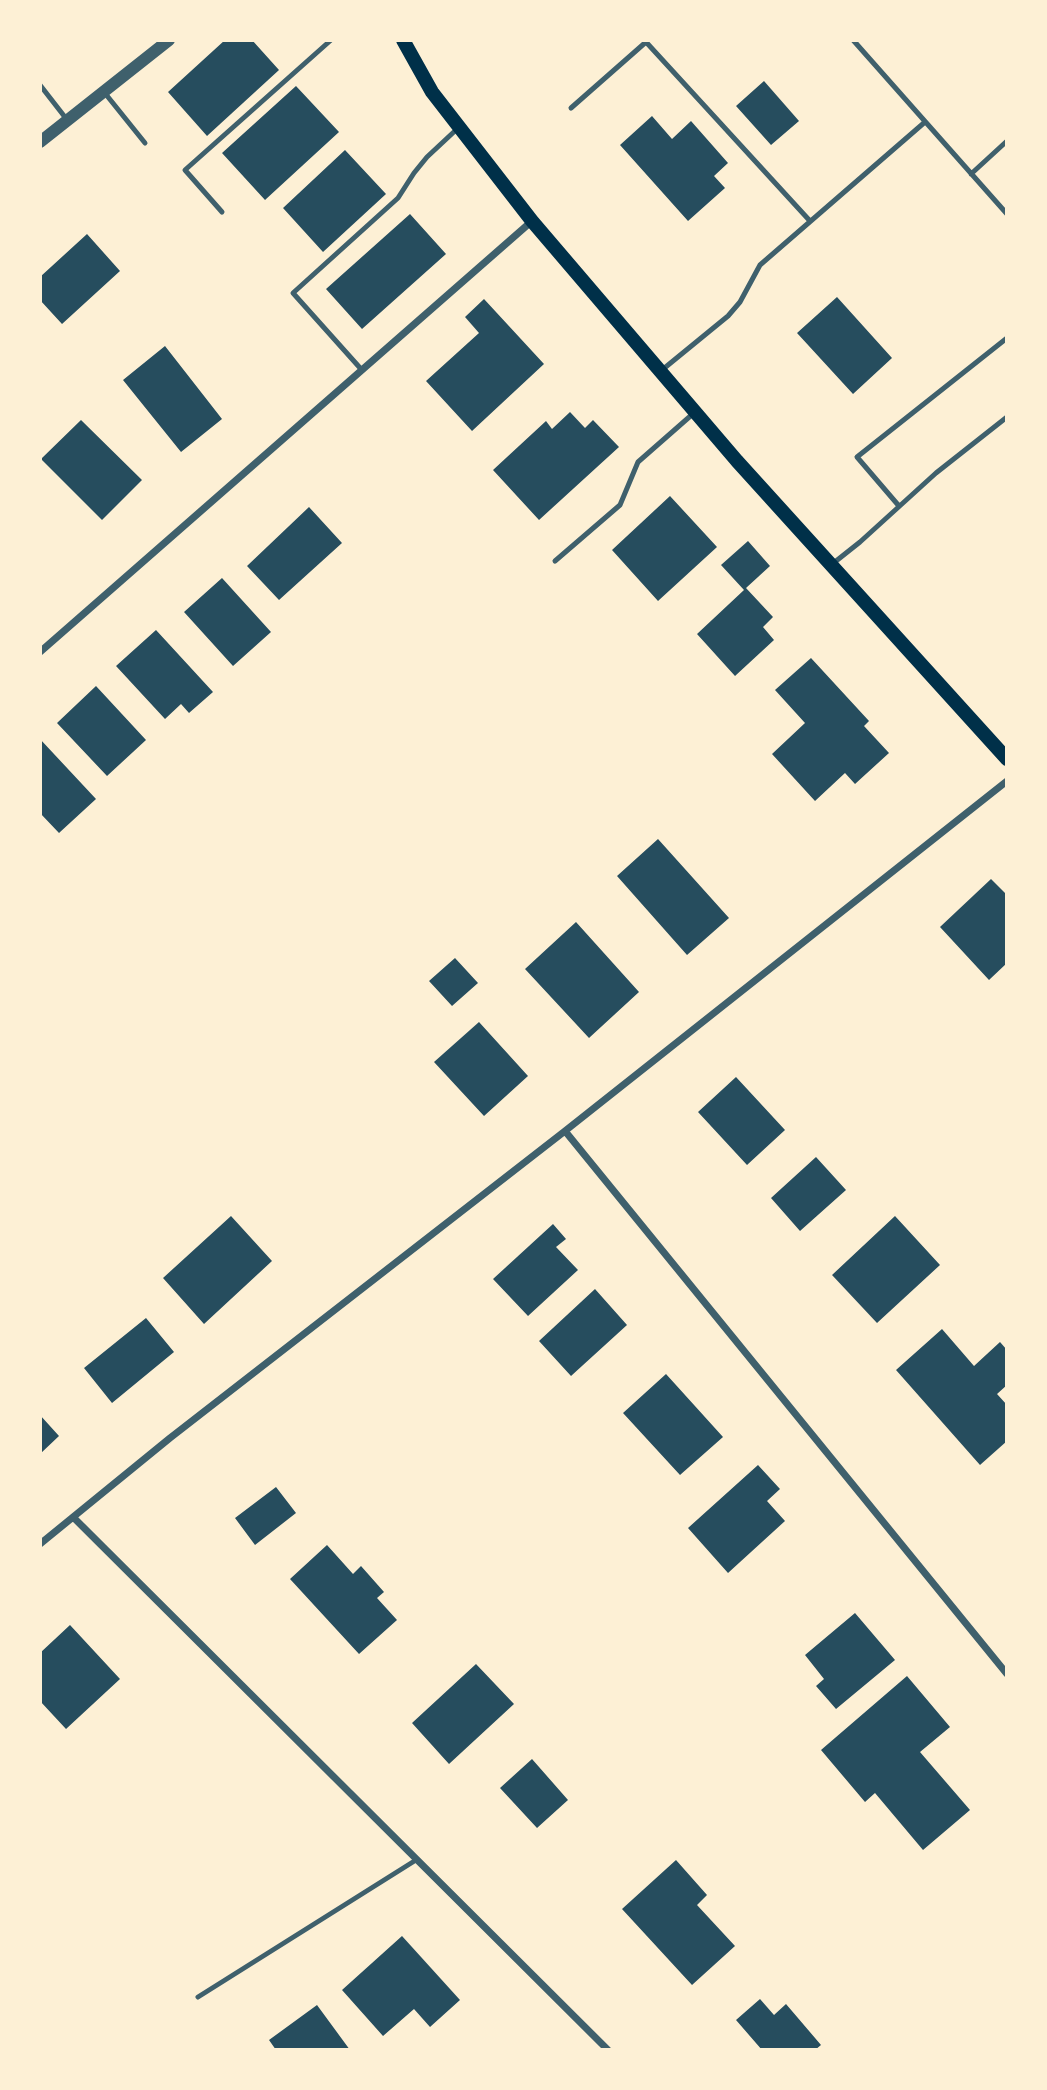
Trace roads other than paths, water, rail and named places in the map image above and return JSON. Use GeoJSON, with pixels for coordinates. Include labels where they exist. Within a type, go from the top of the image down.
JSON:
{"type":"FeatureCollection","features":[{"type":"Feature","properties":{"kind":"main road"},"geometry":{"type":"LineString","coordinates":[[403,40],[432,92],[532,221],[695,412],[1007,759]]}},
{"type":"Feature","properties":{"kind":"street"},"geometry":{"type":"LineString","coordinates":[[40,142],[104,92],[152,46],[169,40]]}},
{"type":"Feature","properties":{"kind":"street"},"geometry":{"type":"LineString","coordinates":[[40,652],[532,221]]}},
{"type":"Feature","properties":{"kind":"street"},"geometry":{"type":"LineString","coordinates":[[40,1544],[170,1438],[565,1131],[1007,781]]}},
{"type":"Feature","properties":{"kind":"street"},"geometry":{"type":"LineString","coordinates":[[565,1131],[1007,1674]]}},
{"type":"Feature","properties":{"kind":"street"},"geometry":{"type":"LineString","coordinates":[[74,1518],[608,2050]]}},
{"type":"Feature","properties":{"kind":"lane"},"geometry":{"type":"LineString","coordinates":[[222,212],[185,170],[331,40]]}},
{"type":"Feature","properties":{"kind":"lane"},"geometry":{"type":"LineString","coordinates":[[853,40],[1007,215]]}},
{"type":"Feature","properties":{"kind":"lane"},"geometry":{"type":"LineString","coordinates":[[571,108],[646,42],[810,220]]}},
{"type":"Feature","properties":{"kind":"lane"},"geometry":{"type":"LineString","coordinates":[[40,85],[68,121]]}},
{"type":"Feature","properties":{"kind":"lane"},"geometry":{"type":"LineString","coordinates":[[104,92],[145,143]]}},
{"type":"Feature","properties":{"kind":"lane"},"geometry":{"type":"LineString","coordinates":[[661,372],[728,316],[740,302],[760,265],[925,122]]}},
{"type":"Feature","properties":{"kind":"lane"},"geometry":{"type":"LineString","coordinates":[[362,369],[293,293],[398,198],[427,157],[460,127]]}},
{"type":"Feature","properties":{"kind":"lane"},"geometry":{"type":"LineString","coordinates":[[971,174],[1007,141]]}},
{"type":"Feature","properties":{"kind":"lane"},"geometry":{"type":"LineString","coordinates":[[899,506],[858,457],[1007,338]]}},
{"type":"Feature","properties":{"kind":"lane"},"geometry":{"type":"LineString","coordinates":[[555,561],[620,505],[638,463],[695,412]]}},
{"type":"Feature","properties":{"kind":"lane"},"geometry":{"type":"LineString","coordinates":[[831,565],[936,473],[1007,417]]}},
{"type":"Feature","properties":{"kind":"lane"},"geometry":{"type":"LineString","coordinates":[[198,1997],[416,1860]]}}]}
